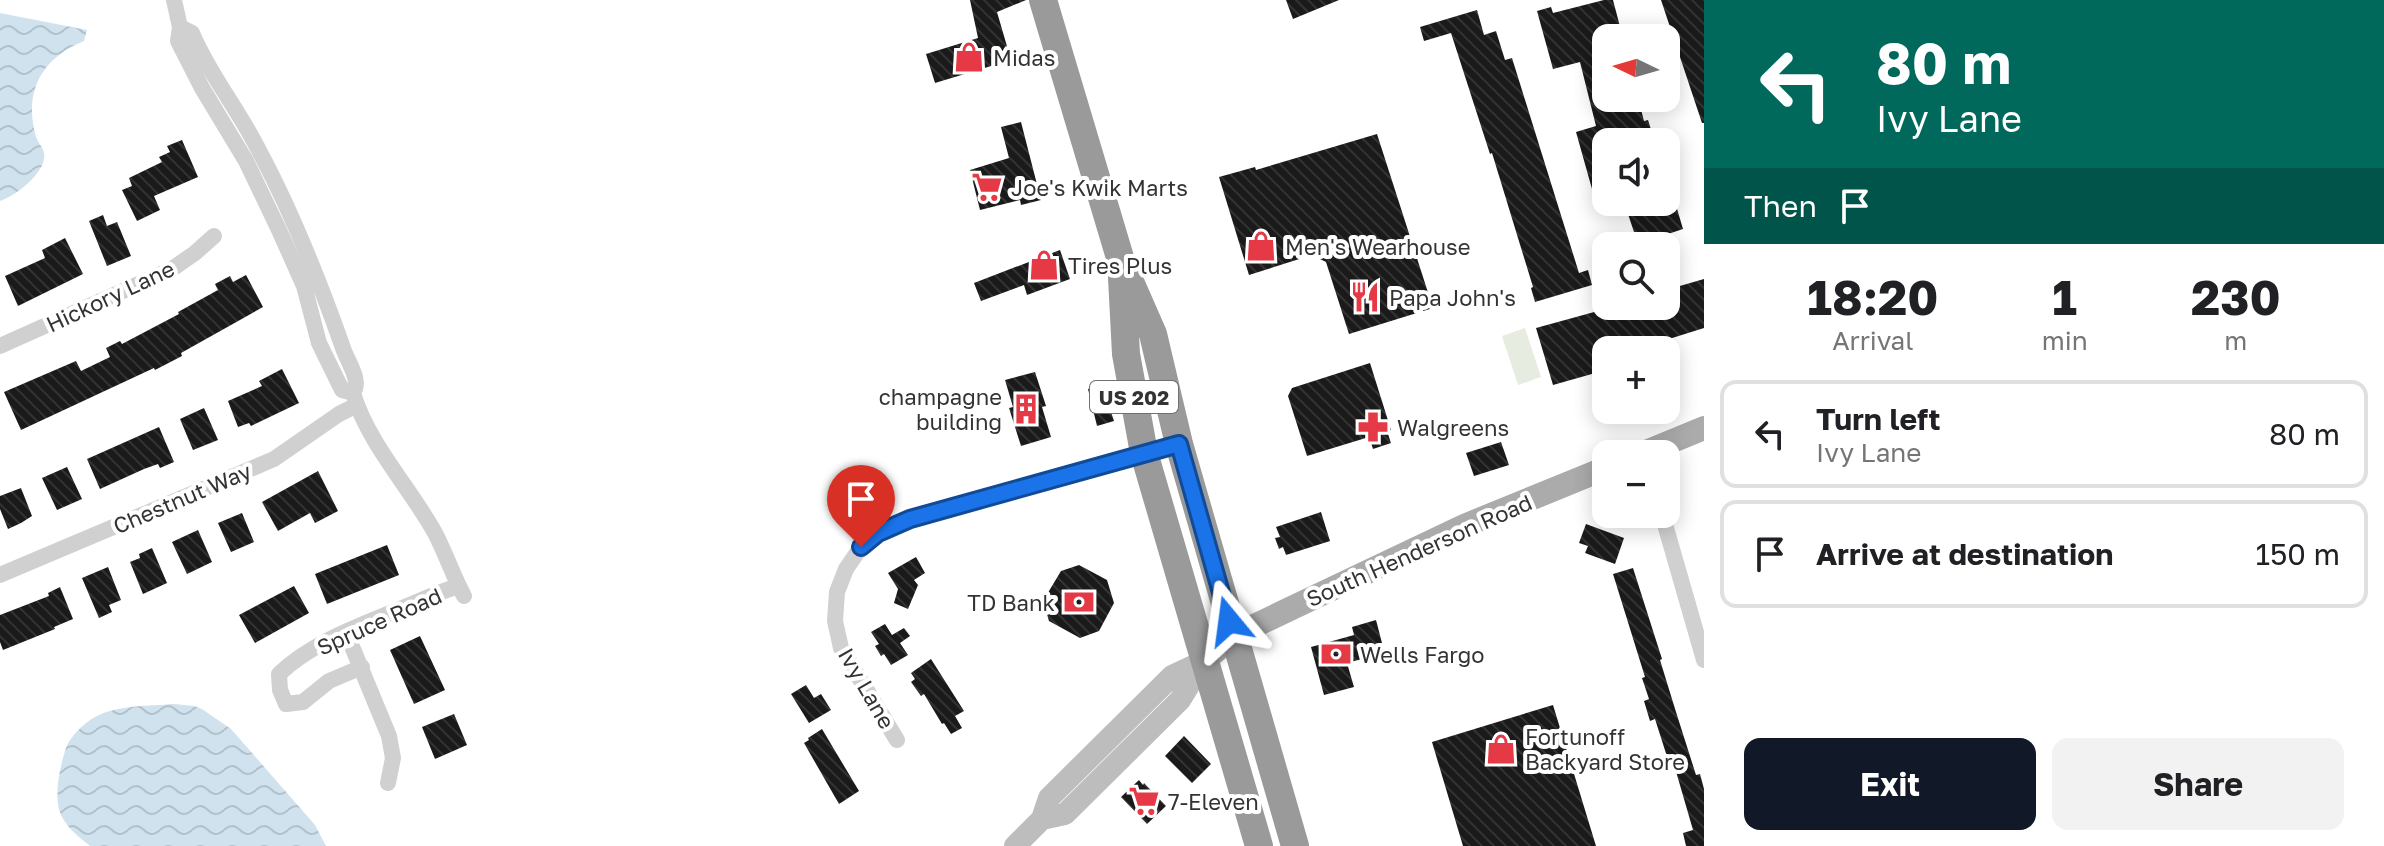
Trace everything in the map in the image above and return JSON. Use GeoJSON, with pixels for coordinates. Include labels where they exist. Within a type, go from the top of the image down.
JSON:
{"type":"FeatureCollection","features":[{"type":"Feature","properties":{"kind":"highway","name":"US 202"},"geometry":{"type":"LineString","coordinates":[[1043,0],[1121,261],[1153,334],[1179,444],[1295,846]]}},
{"type":"Feature","properties":{"kind":"highway","name":"US 202"},"geometry":{"type":"LineString","coordinates":[[1121,261],[1126,354],[1144,453],[1259,846]]}},
{"type":"Feature","properties":{"kind":"main road"},"geometry":{"type":"LineString","coordinates":[[1676,440],[1704,428]]}},
{"type":"Feature","properties":{"kind":"main road","name":"South Henderson Road"},"geometry":{"type":"LineString","coordinates":[[1204,661],[1233,636],[1464,526],[1592,474]]}},
{"type":"Feature","properties":{"kind":"main road"},"geometry":{"type":"LineString","coordinates":[[1015,846],[1042,819],[1049,798],[1172,676],[1204,661]]}},
{"type":"Feature","properties":{"kind":"street"},"geometry":{"type":"LineString","coordinates":[[174,0],[180,27],[178,41],[246,161],[304,286],[319,343],[342,390],[355,399]]}},
{"type":"Feature","properties":{"kind":"street","name":"Hickory Lane"},"geometry":{"type":"LineString","coordinates":[[0,346],[172,269],[214,236]]}},
{"type":"Feature","properties":{"kind":"street","name":"Chestnut Way"},"geometry":{"type":"LineString","coordinates":[[0,575],[274,459],[339,414],[355,399]]}},
{"type":"Feature","properties":{"kind":"street","name":"Spruce Road"},"geometry":{"type":"LineString","coordinates":[[355,399],[381,451],[435,534],[461,591],[440,592],[346,632],[289,664],[279,674],[280,690],[286,704],[303,702],[329,681],[362,667]]}},
{"type":"Feature","properties":{"kind":"street","name":"Ivy Lane"},"geometry":{"type":"LineString","coordinates":[[897,740],[841,648],[835,621],[837,592],[846,569],[861,547],[878,533],[910,519],[1179,444]]}},
{"type":"Feature","properties":{"kind":"street"},"geometry":{"type":"LineString","coordinates":[[1666,528],[1704,660]]}},
{"type":"Feature","properties":{"kind":"street"},"geometry":{"type":"LineString","coordinates":[[346,632],[389,736],[393,758],[388,783]]}},
{"type":"Feature","properties":{"kind":"shaded area"},"geometry":{"type":"Polygon","coordinates":[[[1525,328],[1541,377],[1518,385],[1502,336],[1525,328]]]}},
{"type":"Feature","properties":{"kind":"water"},"geometry":{"type":"Polygon","coordinates":[[[0,13],[87,30],[84,41],[69,48],[47,67],[34,91],[33,120],[36,137],[44,153],[41,168],[22,189],[0,201],[0,13]]]}},
{"type":"Feature","properties":{"kind":"water"},"geometry":{"type":"Polygon","coordinates":[[[174,704],[202,709],[231,729],[315,825],[326,846],[90,846],[74,832],[61,815],[57,791],[64,755],[74,735],[91,720],[113,710],[174,704]]]}},
{"type":"Feature","properties":{"kind":"building","name":"Midas"},"geometry":{"type":"Polygon","coordinates":[[[970,0],[1026,0],[997,12],[1011,60],[935,83],[926,54],[978,38],[970,0]]]}},
{"type":"Feature","properties":{"kind":"building"},"geometry":{"type":"Polygon","coordinates":[[[1286,0],[1339,0],[1293,19],[1286,0]]]}},
{"type":"Feature","properties":{"kind":"building"},"geometry":{"type":"Polygon","coordinates":[[[1613,0],[1619,24],[1592,24],[1592,110],[1580,62],[1553,69],[1537,11],[1551,7],[1553,13],[1613,0]]]}},
{"type":"Feature","properties":{"kind":"building"},"geometry":{"type":"Polygon","coordinates":[[[1661,0],[1704,0],[1704,123],[1680,57],[1680,24],[1669,24],[1661,0]]]}},
{"type":"Feature","properties":{"kind":"building"},"geometry":{"type":"Polygon","coordinates":[[[1477,10],[1484,35],[1496,31],[1505,60],[1512,58],[1579,273],[1588,270],[1592,285],[1535,302],[1492,153],[1451,33],[1424,41],[1420,27],[1477,10]]]}},
{"type":"Feature","properties":{"kind":"building"},"geometry":{"type":"Polygon","coordinates":[[[1592,112],[1642,112],[1651,128],[1592,128],[1592,189],[1576,132],[1596,126],[1592,112]]]}},
{"type":"Feature","properties":{"kind":"building"},"geometry":{"type":"Polygon","coordinates":[[[1021,122],[1041,200],[1021,205],[1020,200],[980,210],[970,170],[1009,158],[1001,127],[1021,122]]]}},
{"type":"Feature","properties":{"kind":"building"},"geometry":{"type":"Polygon","coordinates":[[[1377,134],[1433,308],[1349,334],[1326,262],[1312,255],[1249,275],[1219,177],[1255,167],[1256,170],[1377,134]]]}},
{"type":"Feature","properties":{"kind":"building"},"geometry":{"type":"Polygon","coordinates":[[[182,140],[198,177],[154,196],[160,210],[137,221],[122,190],[132,186],[129,178],[162,162],[159,157],[170,152],[167,146],[182,140]]]}},
{"type":"Feature","properties":{"kind":"building"},"geometry":{"type":"Polygon","coordinates":[[[103,215],[107,226],[117,222],[131,256],[107,266],[89,221],[103,215]]]}},
{"type":"Feature","properties":{"kind":"building"},"geometry":{"type":"Polygon","coordinates":[[[1629,216],[1679,216],[1683,229],[1674,232],[1634,232],[1629,216]]]}},
{"type":"Feature","properties":{"kind":"building"},"geometry":{"type":"Polygon","coordinates":[[[65,238],[83,274],[18,306],[5,276],[45,258],[42,250],[65,238]]]}},
{"type":"Feature","properties":{"kind":"building","name":"Tires Plus"},"geometry":{"type":"Polygon","coordinates":[[[1060,250],[1070,279],[1027,295],[1024,285],[981,301],[974,283],[1060,250]]]}},
{"type":"Feature","properties":{"kind":"building"},"geometry":{"type":"Polygon","coordinates":[[[246,275],[263,307],[155,370],[21,430],[4,392],[76,361],[81,371],[110,357],[106,348],[120,341],[122,344],[179,314],[218,290],[215,284],[230,276],[233,282],[246,275]]]}},
{"type":"Feature","properties":{"kind":"building"},"geometry":{"type":"Polygon","coordinates":[[[1704,279],[1704,328],[1679,336],[1592,336],[1592,374],[1553,385],[1536,328],[1592,313],[1592,320],[1680,320],[1680,286],[1704,279]]]}},
{"type":"Feature","properties":{"kind":"building","name":"Walgreens"},"geometry":{"type":"Polygon","coordinates":[[[1370,363],[1391,430],[1387,431],[1391,443],[1373,449],[1369,437],[1307,456],[1288,396],[1292,388],[1370,363]]]}},
{"type":"Feature","properties":{"kind":"building"},"geometry":{"type":"Polygon","coordinates":[[[282,369],[299,403],[251,426],[249,423],[238,427],[228,401],[262,386],[259,381],[282,369]]]}},
{"type":"Feature","properties":{"kind":"building","name":"champagne building"},"geometry":{"type":"Polygon","coordinates":[[[1035,372],[1046,406],[1042,407],[1051,437],[1021,446],[1009,408],[1013,407],[1005,380],[1035,372]]]}},
{"type":"Feature","properties":{"kind":"building"},"geometry":{"type":"Polygon","coordinates":[[[1102,384],[1106,399],[1116,396],[1118,406],[1110,409],[1114,421],[1097,426],[1088,389],[1102,384]]]}},
{"type":"Feature","properties":{"kind":"building"},"geometry":{"type":"Polygon","coordinates":[[[204,408],[218,440],[193,450],[180,419],[204,408]]]}},
{"type":"Feature","properties":{"kind":"building"},"geometry":{"type":"Polygon","coordinates":[[[159,427],[174,462],[160,468],[158,464],[144,469],[100,489],[87,459],[159,427]]]}},
{"type":"Feature","properties":{"kind":"building"},"geometry":{"type":"Polygon","coordinates":[[[1501,442],[1509,465],[1474,476],[1466,453],[1501,442]]]}},
{"type":"Feature","properties":{"kind":"building"},"geometry":{"type":"Polygon","coordinates":[[[67,467],[82,499],[57,510],[42,478],[67,467]]]}},
{"type":"Feature","properties":{"kind":"building"},"geometry":{"type":"Polygon","coordinates":[[[318,471],[338,511],[315,523],[310,513],[278,531],[262,502],[318,471]]]}},
{"type":"Feature","properties":{"kind":"building"},"geometry":{"type":"Polygon","coordinates":[[[21,488],[32,516],[8,529],[0,509],[0,496],[21,488]]]}},
{"type":"Feature","properties":{"kind":"building"},"geometry":{"type":"Polygon","coordinates":[[[1321,512],[1330,541],[1286,555],[1283,547],[1279,549],[1275,538],[1280,537],[1276,527],[1321,512]]]}},
{"type":"Feature","properties":{"kind":"building"},"geometry":{"type":"Polygon","coordinates":[[[242,513],[254,542],[231,552],[218,523],[242,513]]]}},
{"type":"Feature","properties":{"kind":"building"},"geometry":{"type":"Polygon","coordinates":[[[1586,524],[1624,538],[1615,564],[1585,553],[1588,546],[1579,543],[1586,524]]]}},
{"type":"Feature","properties":{"kind":"building"},"geometry":{"type":"Polygon","coordinates":[[[198,530],[212,562],[187,574],[172,542],[198,530]]]}},
{"type":"Feature","properties":{"kind":"building"},"geometry":{"type":"Polygon","coordinates":[[[387,545],[399,575],[327,604],[315,574],[387,545]]]}},
{"type":"Feature","properties":{"kind":"building"},"geometry":{"type":"Polygon","coordinates":[[[152,548],[167,583],[143,594],[130,562],[152,548]]]}},
{"type":"Feature","properties":{"kind":"building"},"geometry":{"type":"Polygon","coordinates":[[[916,557],[925,573],[914,580],[918,585],[908,609],[894,603],[898,589],[888,573],[916,557]]]}},
{"type":"Feature","properties":{"kind":"building","name":"TD Bank"},"geometry":{"type":"Polygon","coordinates":[[[1079,565],[1107,580],[1114,603],[1099,631],[1080,638],[1049,621],[1043,601],[1061,571],[1079,565]]]}},
{"type":"Feature","properties":{"kind":"building"},"geometry":{"type":"Polygon","coordinates":[[[108,567],[121,600],[109,605],[112,612],[99,618],[82,578],[108,567]]]}},
{"type":"Feature","properties":{"kind":"building"},"geometry":{"type":"Polygon","coordinates":[[[1633,568],[1696,775],[1700,774],[1704,789],[1704,846],[1686,846],[1683,833],[1693,830],[1675,768],[1671,769],[1655,719],[1650,721],[1644,701],[1649,699],[1642,678],[1645,677],[1613,574],[1633,568]]]}},
{"type":"Feature","properties":{"kind":"building"},"geometry":{"type":"Polygon","coordinates":[[[294,586],[309,613],[255,643],[239,615],[294,586]]]}},
{"type":"Feature","properties":{"kind":"building"},"geometry":{"type":"Polygon","coordinates":[[[60,587],[73,619],[3,650],[0,615],[49,596],[48,593],[60,587]]]}},
{"type":"Feature","properties":{"kind":"building","name":"Wells Fargo"},"geometry":{"type":"Polygon","coordinates":[[[1376,620],[1382,643],[1359,649],[1362,659],[1347,663],[1354,687],[1324,695],[1311,647],[1354,635],[1352,627],[1376,620]]]}},
{"type":"Feature","properties":{"kind":"building"},"geometry":{"type":"Polygon","coordinates":[[[885,624],[892,635],[904,628],[910,636],[900,643],[908,655],[891,665],[884,654],[881,656],[875,646],[879,644],[871,632],[885,624]]]}},
{"type":"Feature","properties":{"kind":"building"},"geometry":{"type":"Polygon","coordinates":[[[420,636],[445,690],[414,704],[390,650],[420,636]]]}},
{"type":"Feature","properties":{"kind":"building"},"geometry":{"type":"Polygon","coordinates":[[[931,659],[964,711],[955,716],[962,728],[951,734],[924,694],[921,696],[911,682],[915,679],[911,673],[931,659]]]}},
{"type":"Feature","properties":{"kind":"building"},"geometry":{"type":"Polygon","coordinates":[[[806,685],[814,698],[821,694],[831,710],[809,723],[791,694],[806,685]]]}},
{"type":"Feature","properties":{"kind":"building"},"geometry":{"type":"Polygon","coordinates":[[[1553,705],[1596,846],[1463,846],[1432,742],[1553,705]]]}},
{"type":"Feature","properties":{"kind":"building"},"geometry":{"type":"Polygon","coordinates":[[[454,714],[467,745],[435,759],[422,727],[454,714]]]}},
{"type":"Feature","properties":{"kind":"building"},"geometry":{"type":"Polygon","coordinates":[[[822,729],[859,791],[839,804],[804,743],[822,729]]]}},
{"type":"Feature","properties":{"kind":"building"},"geometry":{"type":"Polygon","coordinates":[[[1184,736],[1211,764],[1192,783],[1165,756],[1184,736]]]}},
{"type":"Feature","properties":{"kind":"building","name":"7-Eleven"},"geometry":{"type":"Polygon","coordinates":[[[1139,780],[1166,806],[1147,824],[1121,797],[1139,780]]]}},
{"type":"Feature","properties":{"kind":"place","name":"Midas"},"geometry":{"type":"Point","coordinates":[969,57]}},
{"type":"Feature","properties":{"kind":"place","name":"Joe's Kwik Marts"},"geometry":{"type":"Point","coordinates":[987,187]}},
{"type":"Feature","properties":{"kind":"place","name":"Men's Wearhouse"},"geometry":{"type":"Point","coordinates":[1261,246]}},
{"type":"Feature","properties":{"kind":"place","name":"Tires Plus"},"geometry":{"type":"Point","coordinates":[1044,265]}},
{"type":"Feature","properties":{"kind":"place","name":"Papa John's"},"geometry":{"type":"Point","coordinates":[1365,297]}},
{"type":"Feature","properties":{"kind":"place","name":"champagne building"},"geometry":{"type":"Point","coordinates":[1026,409]}},
{"type":"Feature","properties":{"kind":"place","name":"Walgreens"},"geometry":{"type":"Point","coordinates":[1373,427]}},
{"type":"Feature","properties":{"kind":"place","name":"TD Bank"},"geometry":{"type":"Point","coordinates":[1079,602]}},
{"type":"Feature","properties":{"kind":"place","name":"Wells Fargo"},"geometry":{"type":"Point","coordinates":[1336,654]}},
{"type":"Feature","properties":{"kind":"place","name":"Fortunoff Backyard Store"},"geometry":{"type":"Point","coordinates":[1501,749]}},
{"type":"Feature","properties":{"kind":"place","name":"7-Eleven"},"geometry":{"type":"Point","coordinates":[1144,801]}},
{"type":"Feature","properties":{"kind":"route"},"geometry":{"type":"LineString","coordinates":[[861,547],[878,533],[910,519],[1179,444],[1229,621]]}}]}
